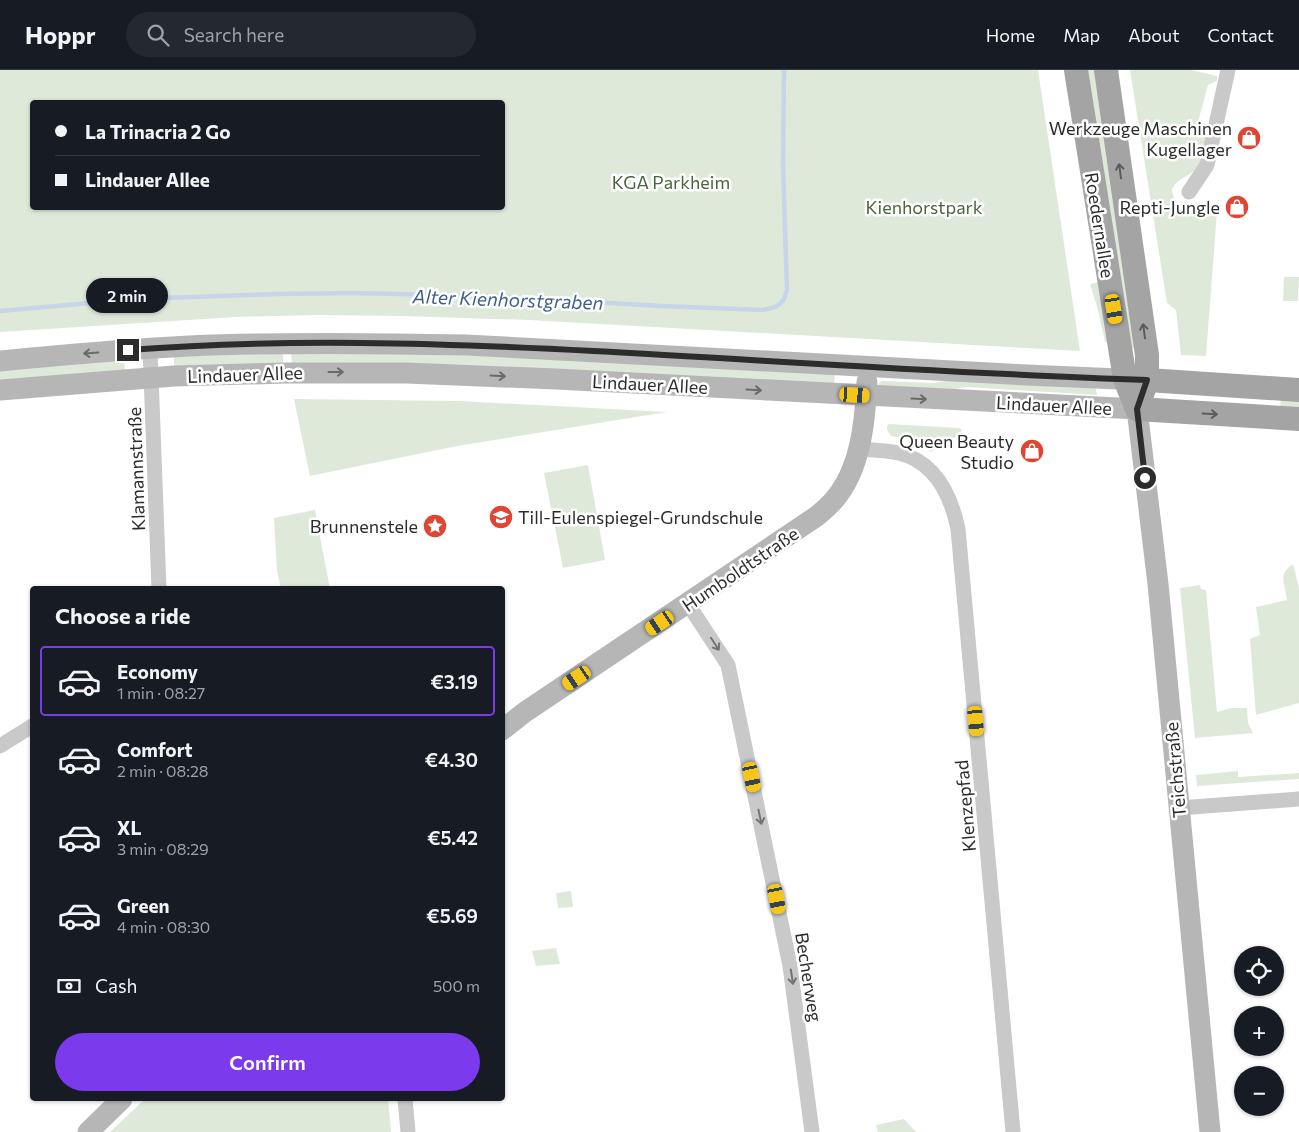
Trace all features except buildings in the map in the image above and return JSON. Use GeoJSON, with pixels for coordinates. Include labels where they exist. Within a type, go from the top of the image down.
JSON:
{"type":"FeatureCollection","features":[{"type":"Feature","properties":{"kind":"main road","name":"Roedernallee"},"geometry":{"type":"LineString","coordinates":[[1076,70],[1136,380]]}},
{"type":"Feature","properties":{"kind":"main road","name":"Roedernallee"},"geometry":{"type":"LineString","coordinates":[[1106,70],[1147,355],[1136,380]]}},
{"type":"Feature","properties":{"kind":"main road","name":"Lindauer Allee"},"geometry":{"type":"LineString","coordinates":[[0,361],[150,348],[286,343],[466,345],[1299,390]]}},
{"type":"Feature","properties":{"kind":"main road","name":"Humboldtstraße"},"geometry":{"type":"LineString","coordinates":[[505,728],[525,712],[817,516],[834,499],[846,482],[859,449],[868,367]]}},
{"type":"Feature","properties":{"kind":"main road","name":"Lindauer Allee"},"geometry":{"type":"LineString","coordinates":[[0,390],[150,378],[287,373],[423,373],[1299,419]]}},
{"type":"Feature","properties":{"kind":"main road"},"geometry":{"type":"LineString","coordinates":[[1136,380],[1137,409]]}},
{"type":"Feature","properties":{"kind":"main road","name":"Teichstraße"},"geometry":{"type":"LineString","coordinates":[[1137,409],[1155,559],[1210,1132]]}},
{"type":"Feature","properties":{"kind":"main road"},"geometry":{"type":"LineString","coordinates":[[88,1132],[120,1101]]}},
{"type":"Feature","properties":{"kind":"street"},"geometry":{"type":"LineString","coordinates":[[1189,192],[1207,165],[1228,70]]}},
{"type":"Feature","properties":{"kind":"street","name":"Klamannstraße"},"geometry":{"type":"LineString","coordinates":[[150,348],[159,586]]}},
{"type":"Feature","properties":{"kind":"street","name":"Klenzepfad"},"geometry":{"type":"LineString","coordinates":[[859,449],[897,453],[912,458],[925,466],[946,490],[957,522],[1013,1132]]}},
{"type":"Feature","properties":{"kind":"street","name":"Becherweg"},"geometry":{"type":"LineString","coordinates":[[688,604],[728,665],[790,966],[812,1132]]}},
{"type":"Feature","properties":{"kind":"street"},"geometry":{"type":"LineString","coordinates":[[0,746],[30,727]]}},
{"type":"Feature","properties":{"kind":"street"},"geometry":{"type":"LineString","coordinates":[[1179,808],[1299,799]]}},
{"type":"Feature","properties":{"kind":"street"},"geometry":{"type":"LineString","coordinates":[[405,1101],[408,1132]]}},
{"type":"Feature","properties":{"kind":"green space"},"geometry":{"type":"Polygon","coordinates":[[[0,70],[1038,70],[1080,351],[529,320],[318,315],[236,317],[0,332],[0,70]]]}},
{"type":"Feature","properties":{"kind":"green space"},"geometry":{"type":"Polygon","coordinates":[[[1083,70],[1095,70],[1138,348],[1130,348],[1083,70]]]}},
{"type":"Feature","properties":{"kind":"green space"},"geometry":{"type":"Polygon","coordinates":[[[1130,70],[1191,70],[1217,76],[1217,81],[1208,85],[1195,133],[1209,131],[1205,151],[1196,169],[1177,182],[1172,189],[1174,199],[1181,206],[1197,203],[1217,212],[1206,356],[1181,355],[1176,310],[1167,303],[1130,70]]]}},
{"type":"Feature","properties":{"kind":"green space"},"geometry":{"type":"Polygon","coordinates":[[[1284,277],[1299,277],[1298,301],[1283,301],[1284,277]]]}},
{"type":"Feature","properties":{"kind":"green space"},"geometry":{"type":"Polygon","coordinates":[[[1099,282],[1108,342],[1105,342],[1090,284],[1099,282]]]}},
{"type":"Feature","properties":{"kind":"green space"},"geometry":{"type":"Polygon","coordinates":[[[329,349],[835,372],[834,387],[292,366],[291,350],[329,349]]]}},
{"type":"Feature","properties":{"kind":"green space"},"geometry":{"type":"Polygon","coordinates":[[[283,350],[283,366],[174,369],[174,354],[283,350]]]}},
{"type":"Feature","properties":{"kind":"green space"},"geometry":{"type":"Polygon","coordinates":[[[124,357],[125,372],[0,383],[0,368],[124,357]]]}},
{"type":"Feature","properties":{"kind":"green space"},"geometry":{"type":"Polygon","coordinates":[[[955,379],[1095,386],[1097,395],[967,387],[941,392],[879,387],[879,383],[882,381],[934,383],[955,379]]]}},
{"type":"Feature","properties":{"kind":"green space"},"geometry":{"type":"Polygon","coordinates":[[[1281,396],[1299,397],[1299,413],[1280,412],[1281,396]]]}},
{"type":"Feature","properties":{"kind":"green space"},"geometry":{"type":"Polygon","coordinates":[[[294,399],[460,401],[667,412],[457,446],[310,476],[294,399]]]}},
{"type":"Feature","properties":{"kind":"green space"},"geometry":{"type":"Polygon","coordinates":[[[889,424],[959,428],[962,430],[957,436],[931,452],[913,440],[891,436],[887,430],[889,424]]]}},
{"type":"Feature","properties":{"kind":"green space"},"geometry":{"type":"Polygon","coordinates":[[[588,465],[605,560],[563,568],[544,473],[588,465]]]}},
{"type":"Feature","properties":{"kind":"green space"},"geometry":{"type":"Polygon","coordinates":[[[315,510],[329,586],[280,586],[277,571],[274,518],[315,510]]]}},
{"type":"Feature","properties":{"kind":"green space"},"geometry":{"type":"Polygon","coordinates":[[[1293,564],[1299,588],[1299,703],[1256,715],[1250,639],[1260,635],[1256,607],[1287,600],[1283,580],[1285,572],[1293,564]]]}},
{"type":"Feature","properties":{"kind":"green space"},"geometry":{"type":"Polygon","coordinates":[[[1200,585],[1201,589],[1206,590],[1217,712],[1231,708],[1247,708],[1248,723],[1253,733],[1195,738],[1180,588],[1200,585]]]}},
{"type":"Feature","properties":{"kind":"green space"},"geometry":{"type":"Polygon","coordinates":[[[1238,771],[1238,777],[1299,773],[1299,779],[1197,786],[1196,775],[1238,771]]]}},
{"type":"Feature","properties":{"kind":"green space"},"geometry":{"type":"Polygon","coordinates":[[[571,891],[573,907],[558,908],[556,893],[571,891]]]}},
{"type":"Feature","properties":{"kind":"green space"},"geometry":{"type":"Polygon","coordinates":[[[556,948],[560,964],[536,966],[532,951],[556,948]]]}},
{"type":"Feature","properties":{"kind":"green space"},"geometry":{"type":"Polygon","coordinates":[[[143,1101],[388,1101],[391,1132],[110,1132],[143,1101]]]}},
{"type":"Feature","properties":{"kind":"green space"},"geometry":{"type":"Polygon","coordinates":[[[904,1119],[916,1132],[878,1132],[876,1125],[904,1119]]]}},
{"type":"Feature","properties":{"kind":"waterway","name":"Alter Kienhorstgraben"},"geometry":{"type":"LineString","coordinates":[[0,311],[135,299],[352,293],[492,296],[763,310],[775,307],[784,299],[787,290],[783,165],[784,70]]}},
{"type":"Feature","properties":{"kind":"place","name":"Werkzeuge Maschinen Kugellager"},"geometry":{"type":"Point","coordinates":[1249,138]}},
{"type":"Feature","properties":{"kind":"place","name":"Repti-Jungle"},"geometry":{"type":"Point","coordinates":[1237,207]}},
{"type":"Feature","properties":{"kind":"place","name":"Queen Beauty Studio"},"geometry":{"type":"Point","coordinates":[1032,451]}},
{"type":"Feature","properties":{"kind":"place","name":"Till-Eulenspiegel-Grundschule"},"geometry":{"type":"Point","coordinates":[501,517]}},
{"type":"Feature","properties":{"kind":"place","name":"Brunnenstele"},"geometry":{"type":"Point","coordinates":[435,526]}},
{"type":"Feature","properties":{"kind":"route"},"geometry":{"type":"LineString","coordinates":[[128,350],[286,343],[466,345],[1010,375],[1147,380],[1137,409],[1145,478]]}},
{"type":"Feature","properties":{"kind":"park label","name":"KGA Parkheim"},"geometry":{"type":"Point","coordinates":[671,182]}},
{"type":"Feature","properties":{"kind":"park label","name":"Kienhorstpark"},"geometry":{"type":"Point","coordinates":[924,207]}}]}
